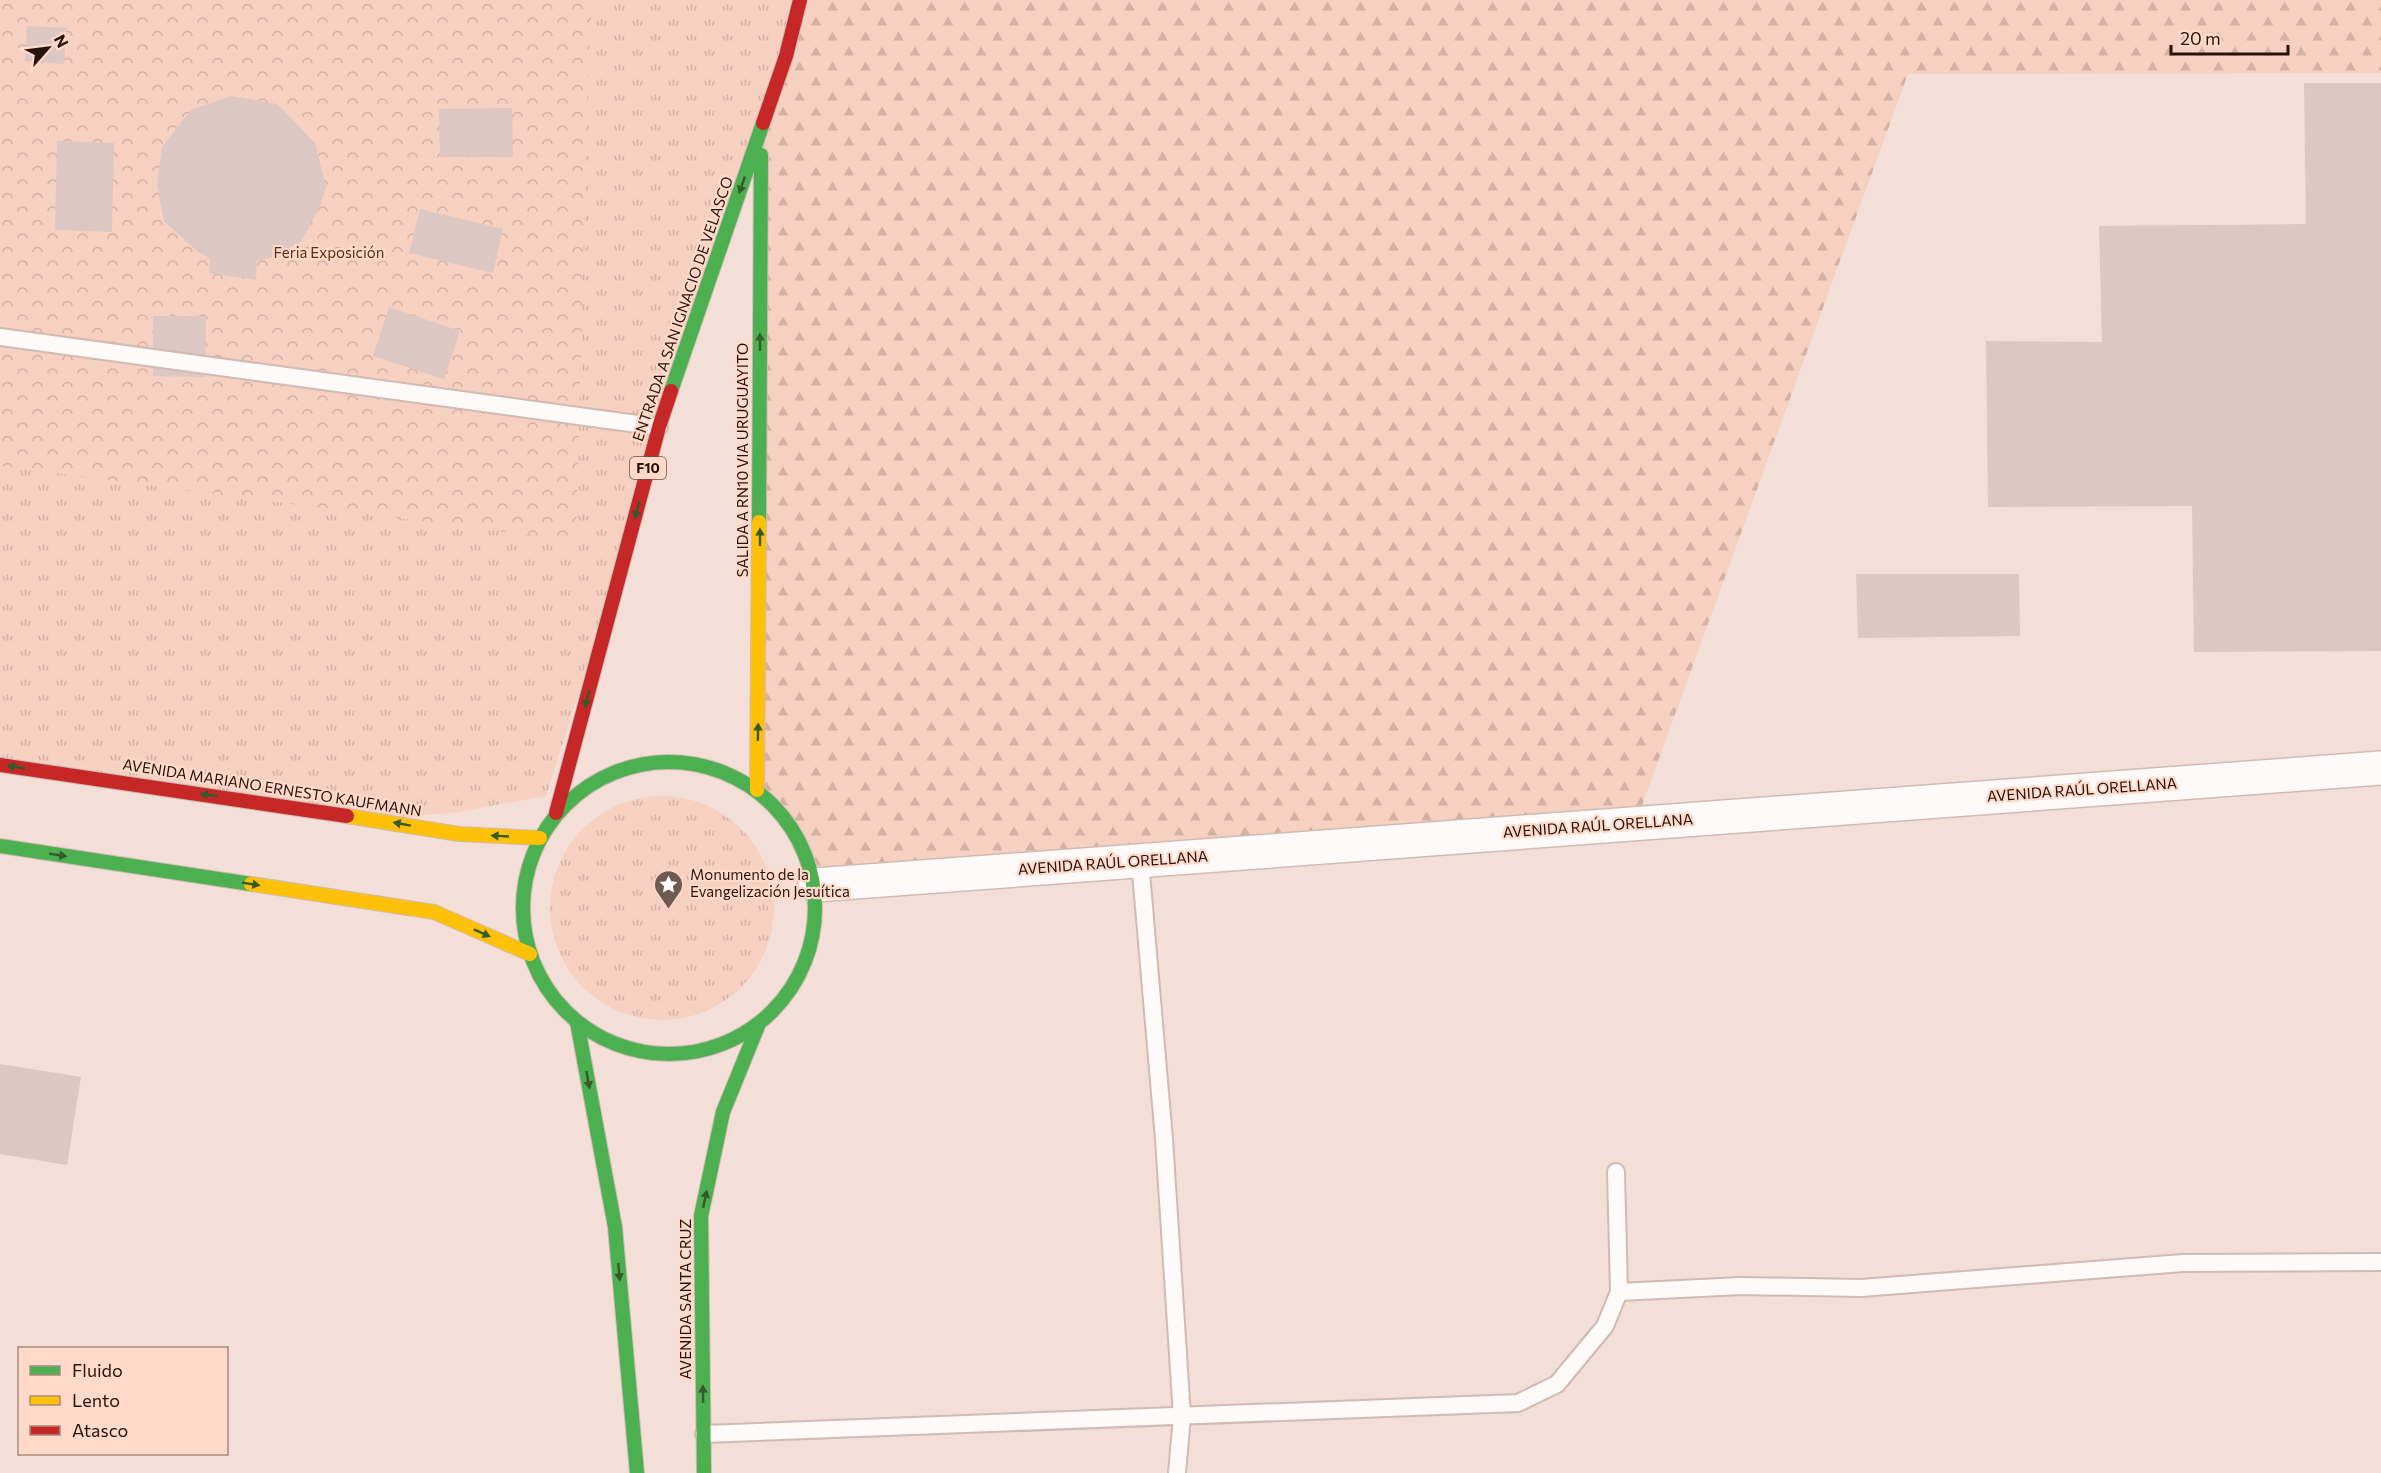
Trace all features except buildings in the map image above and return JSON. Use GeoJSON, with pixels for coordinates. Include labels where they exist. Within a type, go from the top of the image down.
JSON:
{"type":"FeatureCollection","features":[{"type":"Feature","properties":{"kind":"main road","name":"F10"},"geometry":{"type":"LineString","coordinates":[[761,130],[786,56],[800,0]]}},
{"type":"Feature","properties":{"kind":"main road","name":"ENTRADA A SAN IGNACIO DE VELASCO"},"geometry":{"type":"LineString","coordinates":[[556,813],[659,427],[761,130]]}},
{"type":"Feature","properties":{"kind":"main road","name":"SALIDA A RN10 VIA URUGUAYITO"},"geometry":{"type":"LineString","coordinates":[[757,790],[761,130]]}},
{"type":"Feature","properties":{"kind":"main road"},"geometry":{"type":"LineString","coordinates":[[674,761],[718,769],[757,790],[779,811],[797,836],[808,860],[814,885],[816,919],[810,952],[789,993],[758,1026],[715,1049],[667,1056],[619,1046],[577,1022],[548,992],[530,954],[522,914],[526,875],[540,838],[556,813],[589,783],[630,766],[674,761]]}},
{"type":"Feature","properties":{"kind":"main road","name":"AVENIDA MARIANO ERNESTO KAUFMANN"},"geometry":{"type":"LineString","coordinates":[[0,765],[459,834],[540,838]]}},
{"type":"Feature","properties":{"kind":"main road"},"geometry":{"type":"LineString","coordinates":[[0,846],[434,912],[530,954]]}},
{"type":"Feature","properties":{"kind":"main road"},"geometry":{"type":"LineString","coordinates":[[577,1022],[615,1227],[637,1473]]}},
{"type":"Feature","properties":{"kind":"main road","name":"AVENIDA SANTA CRUZ"},"geometry":{"type":"LineString","coordinates":[[704,1473],[701,1216],[723,1112],[758,1026]]}},
{"type":"Feature","properties":{"kind":"street","name":"AVENIDA RAÚL ORELLANA"},"geometry":{"type":"LineString","coordinates":[[814,885],[2381,768]]}},
{"type":"Feature","properties":{"kind":"lane"},"geometry":{"type":"LineString","coordinates":[[0,337],[659,427]]}},
{"type":"Feature","properties":{"kind":"lane"},"geometry":{"type":"LineString","coordinates":[[1140,861],[1164,1139],[1182,1416],[1177,1473]]}},
{"type":"Feature","properties":{"kind":"lane"},"geometry":{"type":"LineString","coordinates":[[704,1434],[1518,1403],[1557,1384],[1605,1326],[1619,1293],[1616,1172]]}},
{"type":"Feature","properties":{"kind":"lane"},"geometry":{"type":"LineString","coordinates":[[1619,1293],[1741,1286],[1861,1288],[2183,1263],[2381,1262]]}},
{"type":"Feature","properties":{"kind":"green space"},"geometry":{"type":"Polygon","coordinates":[[[0,0],[800,0],[546,796],[458,812],[377,820],[0,765],[0,0]]]}},
{"type":"Feature","properties":{"kind":"green space","name":"Feria Exposición"},"geometry":{"type":"Polygon","coordinates":[[[0,0],[592,0],[588,71],[576,541],[0,466],[0,0]]]}},
{"type":"Feature","properties":{"kind":"green space"},"geometry":{"type":"Polygon","coordinates":[[[800,0],[2381,0],[2381,73],[1908,74],[1636,822],[815,885],[806,857],[794,833],[787,822],[757,790],[761,130],[800,0]]]}},
{"type":"Feature","properties":{"kind":"green space"},"geometry":{"type":"Polygon","coordinates":[[[651,796],[673,796],[695,800],[715,809],[733,821],[749,837],[770,875],[774,908],[770,941],[766,951],[749,979],[733,995],[695,1016],[673,1020],[651,1020],[629,1016],[609,1007],[591,995],[575,979],[554,941],[550,919],[550,897],[554,875],[563,855],[575,837],[591,821],[629,800],[651,796]]]}},
{"type":"Feature","properties":{"kind":"traffic: fast"},"geometry":{"type":"LineString","coordinates":[[671,391],[763,123]]}},
{"type":"Feature","properties":{"kind":"traffic: fast"},"geometry":{"type":"LineString","coordinates":[[759,522],[761,155]]}},
{"type":"Feature","properties":{"kind":"traffic: fast"},"geometry":{"type":"LineString","coordinates":[[655,762],[683,762],[711,768],[738,779],[762,795],[782,815],[798,839],[809,866],[815,894],[815,908],[815,922],[809,950],[798,977],[782,1001],[762,1021],[738,1037],[711,1048],[683,1054],[655,1054],[627,1048],[600,1037],[576,1021],[556,1001],[540,977],[529,950],[523,922],[523,894],[529,866],[540,839],[556,815],[576,795],[600,779],[627,768],[655,762]]}},
{"type":"Feature","properties":{"kind":"traffic: fast"},"geometry":{"type":"LineString","coordinates":[[0,846],[251,884]]}},
{"type":"Feature","properties":{"kind":"traffic: fast"},"geometry":{"type":"LineString","coordinates":[[577,1022],[615,1227],[637,1473]]}},
{"type":"Feature","properties":{"kind":"traffic: fast"},"geometry":{"type":"LineString","coordinates":[[704,1473],[701,1216],[723,1112],[758,1026]]}},
{"type":"Feature","properties":{"kind":"traffic: slow"},"geometry":{"type":"LineString","coordinates":[[757,790],[759,522]]}},
{"type":"Feature","properties":{"kind":"traffic: slow"},"geometry":{"type":"LineString","coordinates":[[347,816],[459,834],[540,838]]}},
{"type":"Feature","properties":{"kind":"traffic: slow"},"geometry":{"type":"LineString","coordinates":[[251,884],[434,912],[530,954]]}},
{"type":"Feature","properties":{"kind":"traffic: jam"},"geometry":{"type":"LineString","coordinates":[[763,123],[786,56],[800,0]]}},
{"type":"Feature","properties":{"kind":"traffic: jam"},"geometry":{"type":"LineString","coordinates":[[556,813],[659,427],[671,391]]}},
{"type":"Feature","properties":{"kind":"traffic: jam"},"geometry":{"type":"LineString","coordinates":[[0,765],[347,816]]}},
{"type":"Feature","properties":{"kind":"place","name":"Monumento de la Evangelización Jesuítica"},"geometry":{"type":"Point","coordinates":[669,910]}}]}
